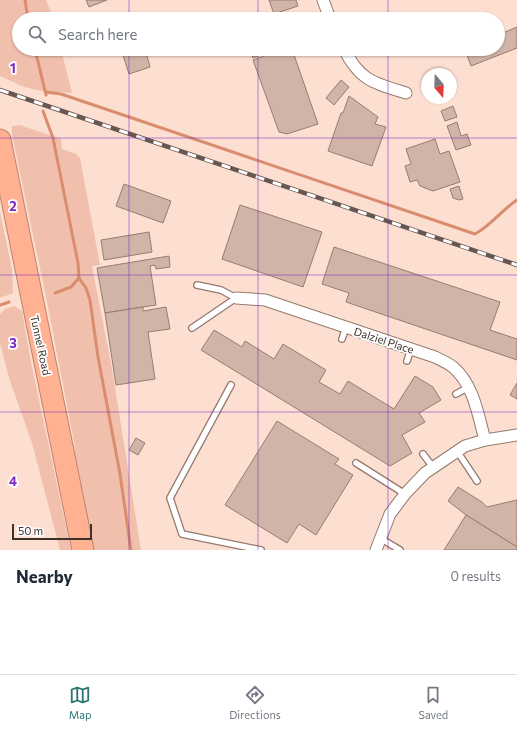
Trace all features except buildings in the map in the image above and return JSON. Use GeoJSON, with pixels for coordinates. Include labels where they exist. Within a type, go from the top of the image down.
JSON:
{"type":"FeatureCollection","features":[{"type":"Feature","properties":{"kind":"highway","name":"Tunnel Road"},"geometry":{"type":"LineString","coordinates":[[2,149],[82,550]]}},
{"type":"Feature","properties":{"kind":"street"},"geometry":{"type":"LineString","coordinates":[[323,0],[327,12]]}},
{"type":"Feature","properties":{"kind":"street"},"geometry":{"type":"LineString","coordinates":[[348,56],[354,66],[366,79],[406,93]]}},
{"type":"Feature","properties":{"kind":"street","name":"Dalziel Place"},"geometry":{"type":"LineString","coordinates":[[236,298],[265,300],[446,362],[454,368],[469,387],[475,401],[485,440]]}},
{"type":"Feature","properties":{"kind":"street"},"geometry":{"type":"LineString","coordinates":[[376,550],[390,514],[405,494],[425,473],[465,446],[485,440],[517,435]]}},
{"type":"Feature","properties":{"kind":"lane"},"geometry":{"type":"LineString","coordinates":[[192,328],[236,298],[221,290],[198,286]]}},
{"type":"Feature","properties":{"kind":"lane"},"geometry":{"type":"LineString","coordinates":[[342,339],[346,327]]}},
{"type":"Feature","properties":{"kind":"lane"},"geometry":{"type":"LineString","coordinates":[[407,361],[411,349]]}},
{"type":"Feature","properties":{"kind":"lane"},"geometry":{"type":"LineString","coordinates":[[231,384],[170,498],[182,534],[261,550]]}},
{"type":"Feature","properties":{"kind":"lane"},"geometry":{"type":"LineString","coordinates":[[456,394],[469,387]]}},
{"type":"Feature","properties":{"kind":"lane"},"geometry":{"type":"LineString","coordinates":[[457,451],[477,481]]}},
{"type":"Feature","properties":{"kind":"lane"},"geometry":{"type":"LineString","coordinates":[[423,454],[433,467]]}},
{"type":"Feature","properties":{"kind":"lane"},"geometry":{"type":"LineString","coordinates":[[356,463],[405,494]]}},
{"type":"Feature","properties":{"kind":"lane"},"geometry":{"type":"LineString","coordinates":[[380,538],[400,550]]}},
{"type":"Feature","properties":{"kind":"shaded area"},"geometry":{"type":"Polygon","coordinates":[[[0,0],[46,0],[51,12],[12,12],[12,56],[63,56],[72,93],[42,91],[24,87],[0,76],[0,0]]]}},
{"type":"Feature","properties":{"kind":"shaded area"},"geometry":{"type":"Polygon","coordinates":[[[20,125],[61,139],[62,149],[76,154],[80,158],[100,265],[92,266],[112,369],[141,550],[94,550],[46,297],[12,135],[12,126],[20,125]]]}},
{"type":"Feature","properties":{"kind":"shaded area"},"geometry":{"type":"Polygon","coordinates":[[[0,212],[12,269],[13,293],[0,298],[0,212]]]}},
{"type":"Feature","properties":{"kind":"shaded area"},"geometry":{"type":"Polygon","coordinates":[[[14,306],[22,311],[32,367],[71,550],[60,550],[32,443],[10,381],[0,344],[0,314],[5,309],[14,306]]]}},
{"type":"Feature","properties":{"kind":"waterway"},"geometry":{"type":"LineString","coordinates":[[25,0],[27,12]]}},
{"type":"Feature","properties":{"kind":"waterway"},"geometry":{"type":"LineString","coordinates":[[37,56],[46,95]]}},
{"type":"Feature","properties":{"kind":"waterway"},"geometry":{"type":"LineString","coordinates":[[46,92],[61,94],[475,234],[517,200]]}},
{"type":"Feature","properties":{"kind":"waterway"},"geometry":{"type":"LineString","coordinates":[[43,111],[53,138],[78,263],[79,278],[71,287],[55,293]]}},
{"type":"Feature","properties":{"kind":"waterway"},"geometry":{"type":"LineString","coordinates":[[79,278],[86,288],[90,300],[98,357],[120,474],[131,550]]}},
{"type":"Feature","properties":{"kind":"waterway"},"geometry":{"type":"LineString","coordinates":[[0,305],[9,302]]}},
{"type":"Feature","properties":{"kind":"railway"},"geometry":{"type":"LineString","coordinates":[[0,90],[517,265]]}}]}
